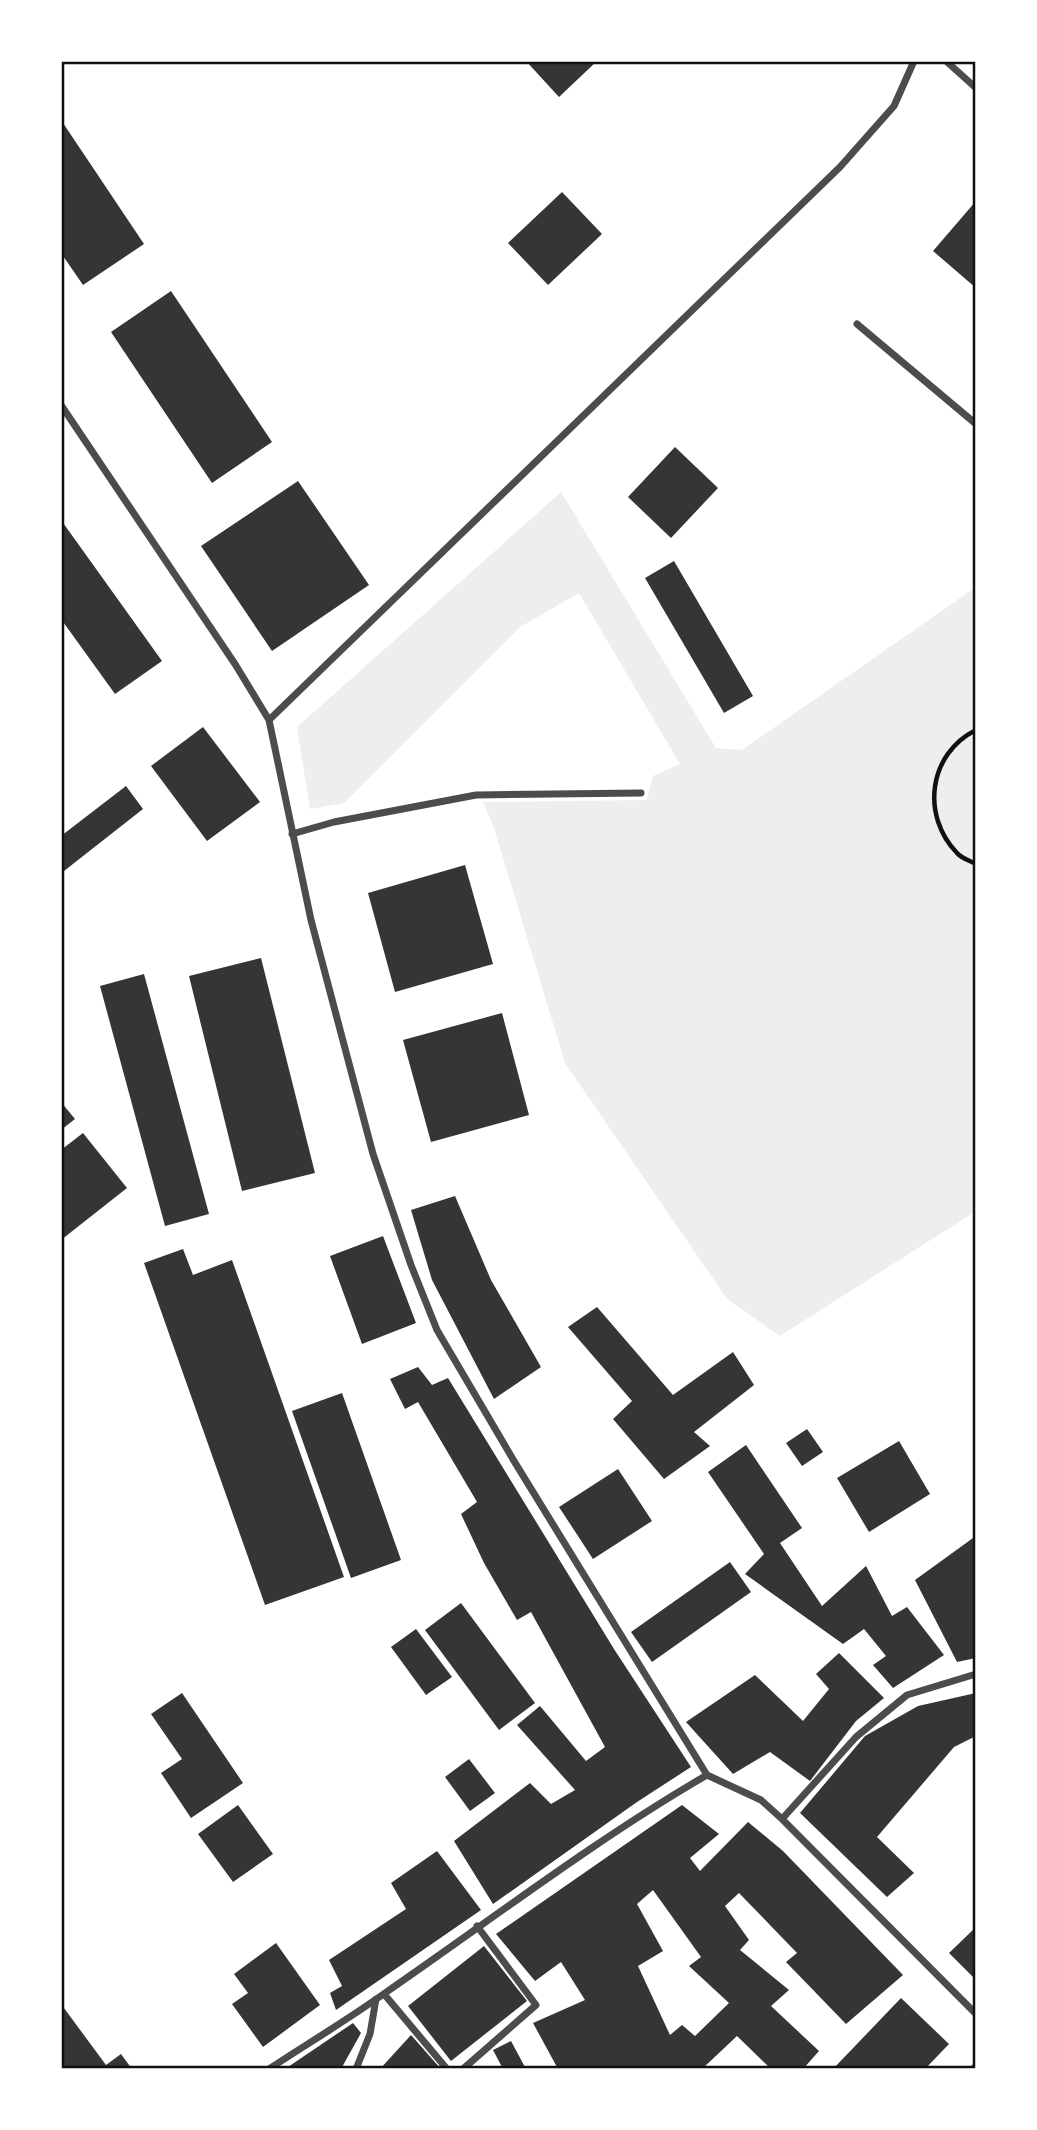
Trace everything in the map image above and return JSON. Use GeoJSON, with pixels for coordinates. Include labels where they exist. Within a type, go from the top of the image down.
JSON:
{"type":"FeatureCollection","features":[{"type":"Feature","properties":{"kind":"street"},"geometry":{"type":"LineString","coordinates":[[270,720],[840,167],[894,106],[914,61]]}},
{"type":"Feature","properties":{"kind":"street"},"geometry":{"type":"LineString","coordinates":[[946,61],[976,88]]}},
{"type":"Feature","properties":{"kind":"street"},"geometry":{"type":"LineString","coordinates":[[857,324],[976,424]]}},
{"type":"Feature","properties":{"kind":"street"},"geometry":{"type":"LineString","coordinates":[[61,405],[236,664],[270,720],[311,920],[373,1154],[411,1265],[437,1329],[521,1473],[706,1775],[761,1800],[976,2014]]}},
{"type":"Feature","properties":{"kind":"street"},"geometry":{"type":"LineString","coordinates":[[292,834],[334,822],[476,795],[641,793]]}},
{"type":"Feature","properties":{"kind":"street"},"geometry":{"type":"LineString","coordinates":[[782,1819],[856,1737],[907,1695],[976,1674]]}},
{"type":"Feature","properties":{"kind":"street"},"geometry":{"type":"LineString","coordinates":[[269,2069],[384,1994],[477,1926],[706,1775]]}},
{"type":"Feature","properties":{"kind":"street"},"geometry":{"type":"LineString","coordinates":[[463,2069],[536,2005],[477,1926]]}},
{"type":"Feature","properties":{"kind":"street"},"geometry":{"type":"LineString","coordinates":[[384,1994],[447,2069]]}},
{"type":"Feature","properties":{"kind":"street"},"geometry":{"type":"LineString","coordinates":[[356,2069],[370,2034],[376,1999]]}},
{"type":"Feature","properties":{"kind":"path"},"geometry":{"type":"LineString","coordinates":[[976,730],[965,736],[946,754],[938,769],[932,795],[937,823],[958,855],[976,864]]}},
{"type":"Feature","properties":{"kind":"shaded area"},"geometry":{"type":"Polygon","coordinates":[[[561,492],[716,748],[742,750],[976,587],[976,1211],[780,1336],[727,1299],[565,1063],[494,828],[483,802],[647,800],[653,776],[680,764],[579,593],[520,627],[344,803],[310,809],[297,727],[561,492]]]}},
{"type":"Feature","properties":{"kind":"building"},"geometry":{"type":"Polygon","coordinates":[[[526,61],[597,61],[559,97],[526,61]]]}},
{"type":"Feature","properties":{"kind":"building"},"geometry":{"type":"Polygon","coordinates":[[[61,120],[144,244],[83,285],[61,253],[61,120]]]}},
{"type":"Feature","properties":{"kind":"building"},"geometry":{"type":"Polygon","coordinates":[[[562,192],[602,234],[548,285],[508,243],[562,192]]]}},
{"type":"Feature","properties":{"kind":"building"},"geometry":{"type":"Polygon","coordinates":[[[976,201],[976,288],[933,251],[976,201]]]}},
{"type":"Feature","properties":{"kind":"building"},"geometry":{"type":"Polygon","coordinates":[[[171,291],[272,442],[212,483],[111,332],[171,291]]]}},
{"type":"Feature","properties":{"kind":"building"},"geometry":{"type":"Polygon","coordinates":[[[675,447],[718,488],[671,538],[628,497],[675,447]]]}},
{"type":"Feature","properties":{"kind":"building"},"geometry":{"type":"Polygon","coordinates":[[[298,481],[369,585],[272,651],[201,546],[298,481]]]}},
{"type":"Feature","properties":{"kind":"building"},"geometry":{"type":"Polygon","coordinates":[[[61,520],[162,661],[115,694],[61,619],[61,520]]]}},
{"type":"Feature","properties":{"kind":"building"},"geometry":{"type":"Polygon","coordinates":[[[674,561],[753,696],[724,713],[645,578],[674,561]]]}},
{"type":"Feature","properties":{"kind":"building"},"geometry":{"type":"Polygon","coordinates":[[[203,727],[260,802],[207,841],[151,766],[203,727]]]}},
{"type":"Feature","properties":{"kind":"building"},"geometry":{"type":"Polygon","coordinates":[[[126,786],[143,809],[64,871],[61,868],[61,836],[126,786]]]}},
{"type":"Feature","properties":{"kind":"building"},"geometry":{"type":"Polygon","coordinates":[[[465,865],[493,964],[395,992],[368,893],[465,865]]]}},
{"type":"Feature","properties":{"kind":"building"},"geometry":{"type":"Polygon","coordinates":[[[261,958],[315,1173],[242,1191],[189,976],[261,958]]]}},
{"type":"Feature","properties":{"kind":"building"},"geometry":{"type":"Polygon","coordinates":[[[144,974],[209,1214],[165,1226],[100,986],[144,974]]]}},
{"type":"Feature","properties":{"kind":"building"},"geometry":{"type":"Polygon","coordinates":[[[502,1013],[529,1115],[431,1142],[403,1040],[502,1013]]]}},
{"type":"Feature","properties":{"kind":"building"},"geometry":{"type":"Polygon","coordinates":[[[61,1102],[75,1119],[61,1130],[61,1102]]]}},
{"type":"Feature","properties":{"kind":"building"},"geometry":{"type":"Polygon","coordinates":[[[83,1133],[127,1188],[61,1240],[61,1150],[83,1133]]]}},
{"type":"Feature","properties":{"kind":"building"},"geometry":{"type":"Polygon","coordinates":[[[455,1196],[491,1280],[541,1367],[494,1399],[432,1280],[411,1210],[455,1196]]]}},
{"type":"Feature","properties":{"kind":"building"},"geometry":{"type":"Polygon","coordinates":[[[383,1236],[416,1323],[362,1344],[330,1256],[383,1236]]]}},
{"type":"Feature","properties":{"kind":"building"},"geometry":{"type":"Polygon","coordinates":[[[183,1249],[193,1275],[232,1260],[344,1577],[265,1605],[144,1263],[183,1249]]]}},
{"type":"Feature","properties":{"kind":"building"},"geometry":{"type":"Polygon","coordinates":[[[597,1307],[673,1395],[733,1352],[754,1385],[694,1432],[710,1446],[664,1479],[613,1419],[632,1401],[568,1327],[597,1307]]]}},
{"type":"Feature","properties":{"kind":"building"},"geometry":{"type":"Polygon","coordinates":[[[418,1367],[432,1385],[448,1378],[614,1649],[691,1767],[493,1904],[454,1841],[530,1783],[551,1804],[575,1790],[517,1725],[540,1706],[586,1761],[605,1747],[531,1612],[517,1620],[484,1563],[461,1514],[477,1502],[418,1402],[405,1409],[390,1379],[418,1367]]]}},
{"type":"Feature","properties":{"kind":"building"},"geometry":{"type":"Polygon","coordinates":[[[342,1393],[401,1560],[351,1578],[292,1411],[342,1393]]]}},
{"type":"Feature","properties":{"kind":"building"},"geometry":{"type":"Polygon","coordinates":[[[807,1429],[823,1452],[802,1466],[786,1443],[807,1429]]]}},
{"type":"Feature","properties":{"kind":"building"},"geometry":{"type":"Polygon","coordinates":[[[899,1441],[930,1494],[869,1532],[837,1478],[899,1441]]]}},
{"type":"Feature","properties":{"kind":"building"},"geometry":{"type":"Polygon","coordinates":[[[746,1445],[802,1528],[780,1543],[822,1606],[866,1566],[892,1616],[907,1607],[944,1655],[893,1688],[873,1665],[886,1656],[864,1629],[843,1644],[745,1574],[764,1554],[708,1472],[746,1445]]]}},
{"type":"Feature","properties":{"kind":"building"},"geometry":{"type":"Polygon","coordinates":[[[618,1469],[652,1521],[593,1559],[559,1507],[618,1469]]]}},
{"type":"Feature","properties":{"kind":"building"},"geometry":{"type":"Polygon","coordinates":[[[973,1538],[976,1545],[976,1658],[957,1662],[915,1580],[973,1538]]]}},
{"type":"Feature","properties":{"kind":"building"},"geometry":{"type":"Polygon","coordinates":[[[730,1562],[751,1592],[652,1662],[631,1632],[730,1562]]]}},
{"type":"Feature","properties":{"kind":"building"},"geometry":{"type":"Polygon","coordinates":[[[461,1603],[535,1703],[499,1730],[425,1630],[461,1603]]]}},
{"type":"Feature","properties":{"kind":"building"},"geometry":{"type":"Polygon","coordinates":[[[416,1629],[452,1677],[426,1695],[391,1647],[416,1629]]]}},
{"type":"Feature","properties":{"kind":"building"},"geometry":{"type":"Polygon","coordinates":[[[839,1653],[884,1698],[856,1721],[810,1781],[770,1752],[733,1774],[686,1722],[755,1675],[803,1721],[829,1689],[816,1674],[839,1653]]]}},
{"type":"Feature","properties":{"kind":"building"},"geometry":{"type":"Polygon","coordinates":[[[182,1693],[243,1783],[191,1818],[161,1773],[182,1759],[151,1714],[182,1693]]]}},
{"type":"Feature","properties":{"kind":"building"},"geometry":{"type":"Polygon","coordinates":[[[976,1693],[976,1736],[954,1747],[877,1837],[914,1873],[887,1897],[800,1813],[865,1736],[918,1706],[976,1693]]]}},
{"type":"Feature","properties":{"kind":"building"},"geometry":{"type":"Polygon","coordinates":[[[469,1759],[495,1793],[470,1811],[445,1777],[469,1759]]]}},
{"type":"Feature","properties":{"kind":"building"},"geometry":{"type":"Polygon","coordinates":[[[238,1805],[273,1854],[233,1882],[198,1834],[238,1805]]]}},
{"type":"Feature","properties":{"kind":"building"},"geometry":{"type":"Polygon","coordinates":[[[682,1805],[719,1834],[690,1858],[700,1871],[748,1822],[783,1851],[903,1975],[846,2024],[786,1962],[797,1953],[739,1893],[725,1906],[749,1940],[740,1950],[789,1990],[771,2006],[819,2051],[803,2069],[771,2069],[737,2036],[702,2069],[558,2069],[533,2023],[585,2000],[561,1962],[535,1981],[496,1934],[682,1805]],[[653,1890],[637,1904],[663,1951],[638,1966],[670,2035],[682,2025],[695,2036],[729,2003],[689,1966],[701,1957],[653,1890]]]}},
{"type":"Feature","properties":{"kind":"building"},"geometry":{"type":"Polygon","coordinates":[[[437,1851],[481,1910],[336,2010],[330,1993],[342,1986],[329,1960],[406,1909],[391,1883],[437,1851]]]}},
{"type":"Feature","properties":{"kind":"building"},"geometry":{"type":"Polygon","coordinates":[[[976,1927],[976,1980],[949,1953],[976,1927]]]}},
{"type":"Feature","properties":{"kind":"building"},"geometry":{"type":"Polygon","coordinates":[[[276,1943],[320,2005],[263,2047],[232,2004],[248,1993],[234,1974],[276,1943]]]}},
{"type":"Feature","properties":{"kind":"building"},"geometry":{"type":"Polygon","coordinates":[[[484,1946],[527,2001],[451,2061],[408,2006],[484,1946]]]}},
{"type":"Feature","properties":{"kind":"building"},"geometry":{"type":"Polygon","coordinates":[[[901,1998],[949,2044],[925,2069],[833,2069],[901,1998]]]}},
{"type":"Feature","properties":{"kind":"building"},"geometry":{"type":"Polygon","coordinates":[[[61,2004],[106,2065],[121,2054],[132,2069],[62,2069],[61,2004]]]}},
{"type":"Feature","properties":{"kind":"building"},"geometry":{"type":"Polygon","coordinates":[[[353,2023],[361,2033],[341,2069],[285,2069],[353,2023]]]}},
{"type":"Feature","properties":{"kind":"building"},"geometry":{"type":"Polygon","coordinates":[[[411,2035],[441,2069],[380,2069],[411,2035]]]}},
{"type":"Feature","properties":{"kind":"building"},"geometry":{"type":"Polygon","coordinates":[[[511,2041],[526,2069],[503,2069],[493,2050],[511,2041]]]}}]}
